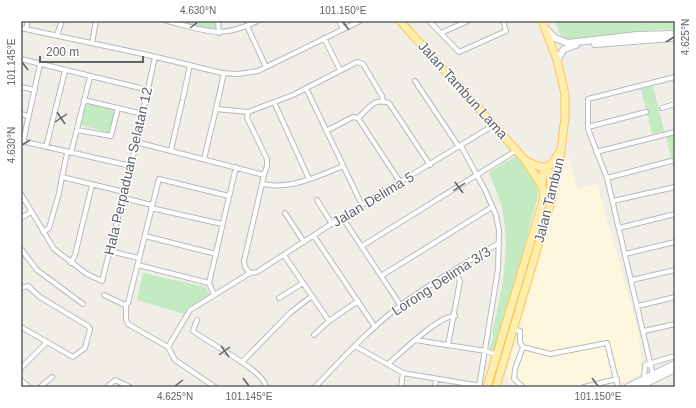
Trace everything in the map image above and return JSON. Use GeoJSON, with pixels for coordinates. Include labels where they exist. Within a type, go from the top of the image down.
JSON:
{"type":"FeatureCollection","features":[{"type":"Feature","properties":{"kind":"main road","name":"Jalan Tambun Lama"},"geometry":{"type":"LineString","coordinates":[[400,21],[495,124],[525,160],[542,186]]}},
{"type":"Feature","properties":{"kind":"main road"},"geometry":{"type":"LineString","coordinates":[[543,24],[557,39],[568,43],[675,34]]}},
{"type":"Feature","properties":{"kind":"main road","name":"Jalan Tambun"},"geometry":{"type":"LineString","coordinates":[[496,387],[556,181],[561,148],[565,101],[557,60],[543,24]]}},
{"type":"Feature","properties":{"kind":"main road"},"geometry":{"type":"LineString","coordinates":[[557,60],[564,49],[576,45],[675,38]]}},
{"type":"Feature","properties":{"kind":"main road"},"geometry":{"type":"LineString","coordinates":[[525,160],[538,167],[546,167],[553,162],[561,148]]}},
{"type":"Feature","properties":{"kind":"main road"},"geometry":{"type":"LineString","coordinates":[[536,250],[538,235],[550,190],[549,172],[546,171],[542,175],[542,186]]}},
{"type":"Feature","properties":{"kind":"main road","name":"Jalan Tambun"},"geometry":{"type":"LineString","coordinates":[[483,386],[497,355],[539,214],[544,195],[542,186]]}},
{"type":"Feature","properties":{"kind":"main road"},"geometry":{"type":"LineString","coordinates":[[638,387],[675,364]]}},
{"type":"Feature","properties":{"kind":"main road"},"geometry":{"type":"LineString","coordinates":[[628,387],[675,369]]}},
{"type":"Feature","properties":{"kind":"main road"},"geometry":{"type":"LineString","coordinates":[[498,377],[501,387]]}},
{"type":"Feature","properties":{"kind":"street"},"geometry":{"type":"LineString","coordinates":[[26,29],[28,21]]}},
{"type":"Feature","properties":{"kind":"street"},"geometry":{"type":"LineString","coordinates":[[57,36],[62,21]]}},
{"type":"Feature","properties":{"kind":"street"},"geometry":{"type":"LineString","coordinates":[[92,43],[96,21]]}},
{"type":"Feature","properties":{"kind":"street"},"geometry":{"type":"LineString","coordinates":[[167,21],[219,32],[229,32],[257,21]]}},
{"type":"Feature","properties":{"kind":"street"},"geometry":{"type":"LineString","coordinates":[[218,21],[219,32]]}},
{"type":"Feature","properties":{"kind":"street"},"geometry":{"type":"LineString","coordinates":[[339,21],[343,29]]}},
{"type":"Feature","properties":{"kind":"street"},"geometry":{"type":"LineString","coordinates":[[21,28],[224,73],[248,73],[266,67],[360,21]]}},
{"type":"Feature","properties":{"kind":"street"},"geometry":{"type":"LineString","coordinates":[[429,21],[458,52],[462,52],[503,32],[506,29],[503,21]]}},
{"type":"Feature","properties":{"kind":"street"},"geometry":{"type":"LineString","coordinates":[[441,33],[466,21]]}},
{"type":"Feature","properties":{"kind":"street"},"geometry":{"type":"LineString","coordinates":[[247,26],[266,67]]}},
{"type":"Feature","properties":{"kind":"street"},"geometry":{"type":"LineString","coordinates":[[324,38],[340,70]]}},
{"type":"Feature","properties":{"kind":"street","name":"Hala Perpaduan Selatan 12"},"geometry":{"type":"LineString","coordinates":[[71,263],[97,280],[102,281],[131,166],[155,57]]}},
{"type":"Feature","properties":{"kind":"street"},"geometry":{"type":"LineString","coordinates":[[21,59],[65,71],[148,90]]}},
{"type":"Feature","properties":{"kind":"street"},"geometry":{"type":"LineString","coordinates":[[216,109],[248,112],[306,88],[359,62],[367,71],[382,96],[383,102]]}},
{"type":"Feature","properties":{"kind":"street"},"geometry":{"type":"LineString","coordinates":[[40,64],[22,141],[131,166]]}},
{"type":"Feature","properties":{"kind":"street"},"geometry":{"type":"LineString","coordinates":[[171,150],[190,65]]}},
{"type":"Feature","properties":{"kind":"street"},"geometry":{"type":"LineString","coordinates":[[46,147],[65,71]]}},
{"type":"Feature","properties":{"kind":"street"},"geometry":{"type":"LineString","coordinates":[[204,159],[224,73]]}},
{"type":"Feature","properties":{"kind":"street"},"geometry":{"type":"LineString","coordinates":[[43,232],[49,228],[62,177],[77,130],[90,77]]}},
{"type":"Feature","properties":{"kind":"street"},"geometry":{"type":"LineString","coordinates":[[654,377],[607,178],[596,152],[588,127],[588,99],[675,77]]}},
{"type":"Feature","properties":{"kind":"street"},"geometry":{"type":"LineString","coordinates":[[355,346],[403,373],[483,386],[486,351],[498,269],[498,221],[478,175],[415,81]]}},
{"type":"Feature","properties":{"kind":"street"},"geometry":{"type":"LineString","coordinates":[[21,87],[35,90]]}},
{"type":"Feature","properties":{"kind":"street"},"geometry":{"type":"LineString","coordinates":[[306,88],[362,205]]}},
{"type":"Feature","properties":{"kind":"street"},"geometry":{"type":"LineString","coordinates":[[84,100],[143,114]]}},
{"type":"Feature","properties":{"kind":"street"},"geometry":{"type":"LineString","coordinates":[[274,102],[309,179]]}},
{"type":"Feature","properties":{"kind":"street"},"geometry":{"type":"LineString","coordinates":[[358,118],[370,105],[383,102],[390,105],[430,165]]}},
{"type":"Feature","properties":{"kind":"street"},"geometry":{"type":"LineString","coordinates":[[662,108],[675,104]]}},
{"type":"Feature","properties":{"kind":"street"},"geometry":{"type":"LineString","coordinates":[[77,130],[111,136],[118,108]]}},
{"type":"Feature","properties":{"kind":"street"},"geometry":{"type":"LineString","coordinates":[[248,112],[248,118],[267,160],[263,184],[244,261],[245,267],[250,273]]}},
{"type":"Feature","properties":{"kind":"street"},"geometry":{"type":"LineString","coordinates":[[588,127],[646,112]]}},
{"type":"Feature","properties":{"kind":"street"},"geometry":{"type":"LineString","coordinates":[[21,114],[28,116]]}},
{"type":"Feature","properties":{"kind":"street"},"geometry":{"type":"LineString","coordinates":[[326,131],[353,117],[358,118]]}},
{"type":"Feature","properties":{"kind":"street"},"geometry":{"type":"LineString","coordinates":[[358,118],[400,182]]}},
{"type":"Feature","properties":{"kind":"street","name":"Jalan Delima 5"},"geometry":{"type":"LineString","coordinates":[[168,347],[190,310],[250,273],[257,272],[342,217],[460,147],[495,124]]}},
{"type":"Feature","properties":{"kind":"street"},"geometry":{"type":"LineString","coordinates":[[596,152],[675,132]]}},
{"type":"Feature","properties":{"kind":"street"},"geometry":{"type":"LineString","coordinates":[[136,142],[264,174]]}},
{"type":"Feature","properties":{"kind":"street"},"geometry":{"type":"LineString","coordinates":[[362,246],[478,175],[516,149]]}},
{"type":"Feature","properties":{"kind":"street"},"geometry":{"type":"LineString","coordinates":[[607,178],[671,161]]}},
{"type":"Feature","properties":{"kind":"street"},"geometry":{"type":"LineString","coordinates":[[263,184],[279,186],[309,179],[343,166]]}},
{"type":"Feature","properties":{"kind":"street"},"geometry":{"type":"LineString","coordinates":[[214,295],[209,283],[236,167]]}},
{"type":"Feature","properties":{"kind":"street"},"geometry":{"type":"LineString","coordinates":[[62,177],[124,192]]}},
{"type":"Feature","properties":{"kind":"street"},"geometry":{"type":"LineString","coordinates":[[215,387],[175,360],[168,347],[128,324],[126,319],[126,305],[128,303],[138,265],[158,181],[160,179],[229,196]]}},
{"type":"Feature","properties":{"kind":"street"},"geometry":{"type":"LineString","coordinates":[[21,194],[54,249],[71,263],[75,255],[92,184]]}},
{"type":"Feature","properties":{"kind":"street"},"geometry":{"type":"LineString","coordinates":[[613,201],[675,187]]}},
{"type":"Feature","properties":{"kind":"street"},"geometry":{"type":"LineString","coordinates":[[123,198],[222,224]]}},
{"type":"Feature","properties":{"kind":"street"},"geometry":{"type":"LineString","coordinates":[[317,200],[332,224]]}},
{"type":"Feature","properties":{"kind":"street"},"geometry":{"type":"LineString","coordinates":[[382,276],[492,207]]}},
{"type":"Feature","properties":{"kind":"street"},"geometry":{"type":"LineString","coordinates":[[21,218],[31,212]]}},
{"type":"Feature","properties":{"kind":"street"},"geometry":{"type":"LineString","coordinates":[[284,213],[304,242]]}},
{"type":"Feature","properties":{"kind":"street"},"geometry":{"type":"LineString","coordinates":[[619,228],[675,214]]}},
{"type":"Feature","properties":{"kind":"street"},"geometry":{"type":"LineString","coordinates":[[342,217],[401,306]]}},
{"type":"Feature","properties":{"kind":"street"},"geometry":{"type":"LineString","coordinates":[[145,236],[216,254]]}},
{"type":"Feature","properties":{"kind":"street"},"geometry":{"type":"LineString","coordinates":[[314,236],[375,327]]}},
{"type":"Feature","properties":{"kind":"street"},"geometry":{"type":"LineString","coordinates":[[625,254],[675,242]]}},
{"type":"Feature","properties":{"kind":"street","name":"Lorong Delima 3/3"},"geometry":{"type":"LineString","coordinates":[[315,387],[375,327],[401,306],[454,270],[499,243]]}},
{"type":"Feature","properties":{"kind":"street"},"geometry":{"type":"LineString","coordinates":[[21,249],[37,270],[83,304]]}},
{"type":"Feature","properties":{"kind":"street"},"geometry":{"type":"LineString","coordinates":[[109,251],[139,258]]}},
{"type":"Feature","properties":{"kind":"street"},"geometry":{"type":"LineString","coordinates":[[284,255],[329,321]]}},
{"type":"Feature","properties":{"kind":"street"},"geometry":{"type":"LineString","coordinates":[[138,265],[209,283]]}},
{"type":"Feature","properties":{"kind":"street"},"geometry":{"type":"LineString","coordinates":[[448,345],[455,316],[460,279],[454,270]]}},
{"type":"Feature","properties":{"kind":"street"},"geometry":{"type":"LineString","coordinates":[[632,280],[675,270]]}},
{"type":"Feature","properties":{"kind":"street"},"geometry":{"type":"LineString","coordinates":[[280,298],[303,283]]}},
{"type":"Feature","properties":{"kind":"street"},"geometry":{"type":"LineString","coordinates":[[21,288],[28,286],[40,297],[89,326],[90,330],[86,348],[75,356],[70,357],[21,327]]}},
{"type":"Feature","properties":{"kind":"street"},"geometry":{"type":"LineString","coordinates":[[104,295],[126,305]]}},
{"type":"Feature","properties":{"kind":"street"},"geometry":{"type":"LineString","coordinates":[[242,362],[291,312],[312,296]]}},
{"type":"Feature","properties":{"kind":"street"},"geometry":{"type":"LineString","coordinates":[[638,306],[675,297]]}},
{"type":"Feature","properties":{"kind":"street"},"geometry":{"type":"LineString","coordinates":[[314,334],[329,321],[358,301]]}},
{"type":"Feature","properties":{"kind":"street"},"geometry":{"type":"LineString","coordinates":[[388,364],[415,340],[448,316],[455,316]]}},
{"type":"Feature","properties":{"kind":"street"},"geometry":{"type":"LineString","coordinates":[[197,320],[193,331],[242,362],[261,378],[266,387]]}},
{"type":"Feature","properties":{"kind":"street"},"geometry":{"type":"LineString","coordinates":[[644,331],[675,324]]}},
{"type":"Feature","properties":{"kind":"street"},"geometry":{"type":"LineString","coordinates":[[512,329],[520,331],[520,342],[523,347],[545,354],[556,354],[607,343],[618,387]]}},
{"type":"Feature","properties":{"kind":"street"},"geometry":{"type":"LineString","coordinates":[[415,340],[486,351],[497,355]]}},
{"type":"Feature","properties":{"kind":"street"},"geometry":{"type":"LineString","coordinates":[[21,368],[46,343]]}},
{"type":"Feature","properties":{"kind":"street"},"geometry":{"type":"LineString","coordinates":[[523,347],[514,374],[514,379],[523,387]]}},
{"type":"Feature","properties":{"kind":"street"},"geometry":{"type":"LineString","coordinates":[[644,380],[644,366],[675,356]]}},
{"type":"Feature","properties":{"kind":"street"},"geometry":{"type":"LineString","coordinates":[[401,387],[403,373]]}},
{"type":"Feature","properties":{"kind":"street"},"geometry":{"type":"LineString","coordinates":[[40,387],[52,377]]}},
{"type":"Feature","properties":{"kind":"street"},"geometry":{"type":"LineString","coordinates":[[435,387],[436,379]]}},
{"type":"Feature","properties":{"kind":"street"},"geometry":{"type":"LineString","coordinates":[[584,387],[617,379]]}},
{"type":"Feature","properties":{"kind":"street"},"geometry":{"type":"LineString","coordinates":[[21,380],[29,387]]}},
{"type":"Feature","properties":{"kind":"street"},"geometry":{"type":"LineString","coordinates":[[107,387],[115,380],[130,387]]}},
{"type":"Feature","properties":{"kind":"shaded area"},"geometry":{"type":"Polygon","coordinates":[[[568,156],[578,189],[597,184],[638,329],[643,372],[623,383],[605,387],[514,387],[509,382],[506,374],[568,156]]]}},
{"type":"Feature","properties":{"kind":"green space"},"geometry":{"type":"Polygon","coordinates":[[[186,21],[216,21],[217,29],[185,25],[186,21]]]}},
{"type":"Feature","properties":{"kind":"green space"},"geometry":{"type":"Polygon","coordinates":[[[554,21],[675,21],[675,30],[662,29],[567,40],[562,38],[554,21]]]}},
{"type":"Feature","properties":{"kind":"green space"},"geometry":{"type":"Polygon","coordinates":[[[653,86],[664,131],[652,134],[641,89],[653,86]]]}},
{"type":"Feature","properties":{"kind":"green space"},"geometry":{"type":"Polygon","coordinates":[[[85,101],[116,108],[110,133],[78,124],[85,101]]]}},
{"type":"Feature","properties":{"kind":"green space"},"geometry":{"type":"Polygon","coordinates":[[[675,135],[675,175],[666,137],[675,135]]]}},
{"type":"Feature","properties":{"kind":"green space"},"geometry":{"type":"Polygon","coordinates":[[[516,156],[534,179],[538,196],[495,352],[489,349],[494,337],[492,333],[502,285],[506,252],[506,236],[501,204],[489,172],[516,156]]]}},
{"type":"Feature","properties":{"kind":"green space"},"geometry":{"type":"Polygon","coordinates":[[[143,273],[205,287],[210,295],[184,314],[137,300],[143,273]]]}}]}
